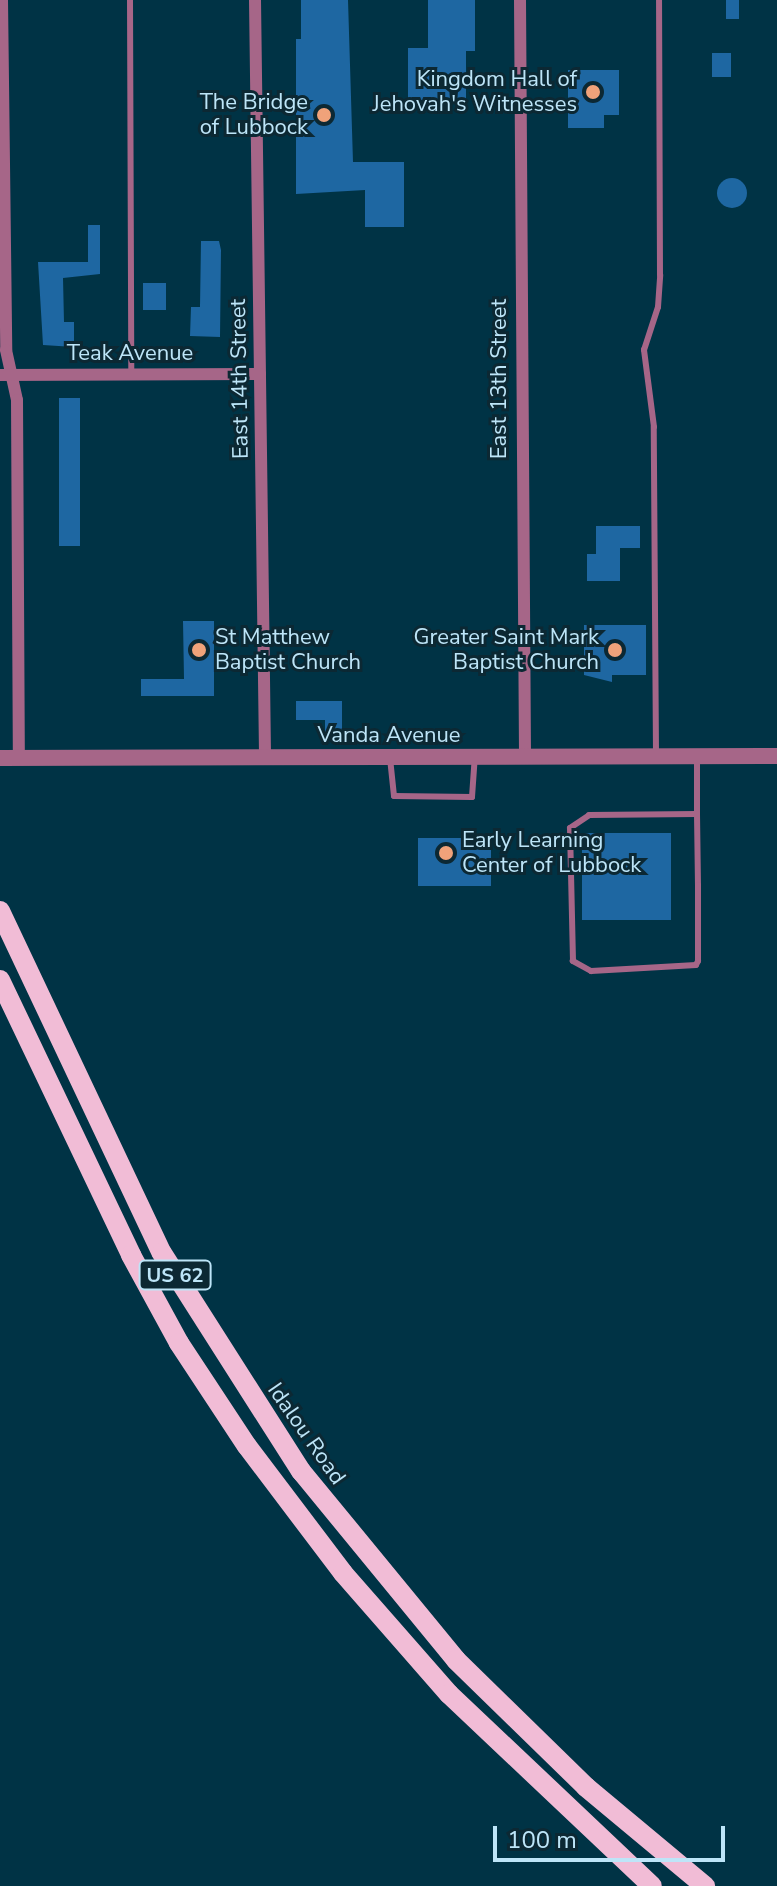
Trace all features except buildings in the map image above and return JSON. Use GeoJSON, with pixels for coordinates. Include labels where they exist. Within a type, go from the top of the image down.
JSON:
{"type":"FeatureCollection","features":[{"type":"Feature","properties":{"kind":"main road","name":"Idalou Road"},"geometry":{"type":"LineString","coordinates":[[0,911],[162,1253],[301,1471],[456,1660],[586,1787],[705,1886]]}},
{"type":"Feature","properties":{"kind":"main road","name":"US 62"},"geometry":{"type":"LineString","coordinates":[[0,980],[138,1268],[179,1343],[275,1484],[343,1573],[449,1694],[652,1886]]}},
{"type":"Feature","properties":{"kind":"street"},"geometry":{"type":"LineString","coordinates":[[2,0],[6,375],[17,400],[19,758]]}},
{"type":"Feature","properties":{"kind":"street","name":"East 14th Street"},"geometry":{"type":"LineString","coordinates":[[255,0],[265,758]]}},
{"type":"Feature","properties":{"kind":"street","name":"East 13th Street"},"geometry":{"type":"LineString","coordinates":[[520,0],[525,758]]}},
{"type":"Feature","properties":{"kind":"street","name":"Teak Avenue"},"geometry":{"type":"LineString","coordinates":[[6,375],[260,374]]}},
{"type":"Feature","properties":{"kind":"street","name":"Vanda Avenue"},"geometry":{"type":"LineString","coordinates":[[0,758],[777,756]]}},
{"type":"Feature","properties":{"kind":"lane"},"geometry":{"type":"LineString","coordinates":[[130,0],[131,374]]}},
{"type":"Feature","properties":{"kind":"lane"},"geometry":{"type":"LineString","coordinates":[[656,757],[654,427],[644,350],[658,307],[660,275],[659,0]]}},
{"type":"Feature","properties":{"kind":"lane"},"geometry":{"type":"LineString","coordinates":[[697,757],[697,814],[696,965],[591,971],[573,961],[570,828],[589,815],[697,814]]}},
{"type":"Feature","properties":{"kind":"lane"},"geometry":{"type":"LineString","coordinates":[[390,758],[394,796],[472,797],[475,758]]}},
{"type":"Feature","properties":{"kind":"place","name":"Kingdom Hall of Jehovah's Witnesses"},"geometry":{"type":"Point","coordinates":[593,92]}},
{"type":"Feature","properties":{"kind":"place","name":"The Bridge of Lubbock"},"geometry":{"type":"Point","coordinates":[324,115]}},
{"type":"Feature","properties":{"kind":"place","name":"St Matthew Baptist Church"},"geometry":{"type":"Point","coordinates":[199,650]}},
{"type":"Feature","properties":{"kind":"place","name":"Greater Saint Mark Baptist Church"},"geometry":{"type":"Point","coordinates":[615,650]}},
{"type":"Feature","properties":{"kind":"place","name":"Early Learning Center of Lubbock"},"geometry":{"type":"Point","coordinates":[446,853]}}]}
